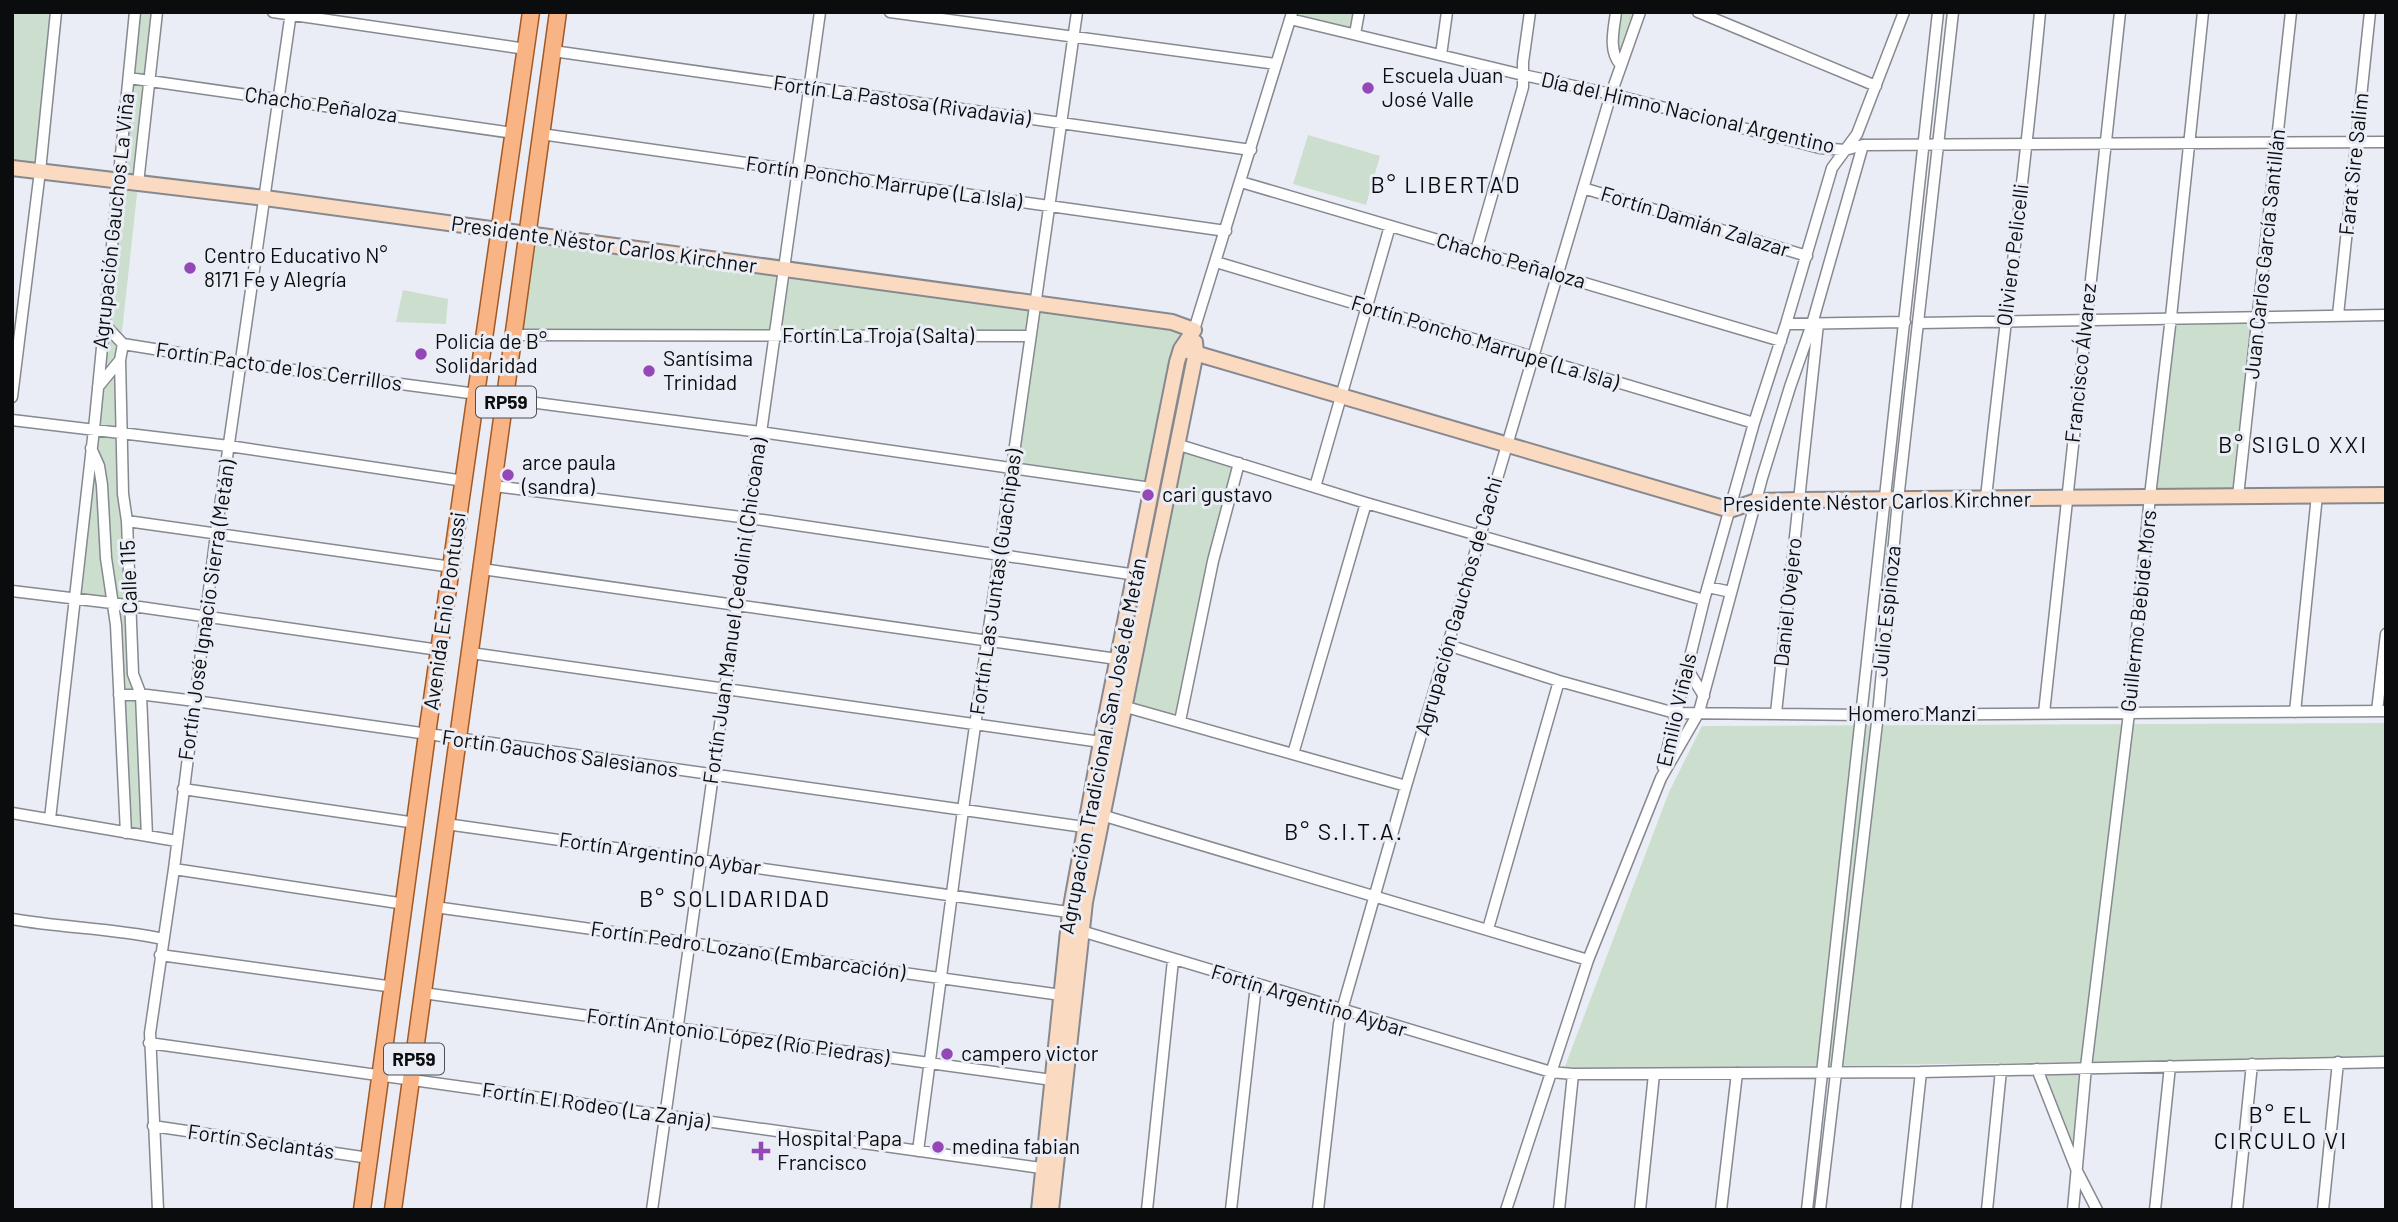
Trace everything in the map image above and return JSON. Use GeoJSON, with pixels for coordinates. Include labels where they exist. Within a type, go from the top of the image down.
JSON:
{"type":"FeatureCollection","features":[{"type":"Feature","properties":{"kind":"main road","name":"Avenida Enio Pontussi"},"geometry":{"type":"LineString","coordinates":[[362,1210],[427,734],[531,12]]}},
{"type":"Feature","properties":{"kind":"main road","name":"Avenida Enio Pontussi"},"geometry":{"type":"LineString","coordinates":[[393,1210],[558,12]]}},
{"type":"Feature","properties":{"kind":"street"},"geometry":{"type":"LineString","coordinates":[[12,397],[40,171],[56,12]]}},
{"type":"Feature","properties":{"kind":"street","name":"Agrupación Gauchos La Viña"},"geometry":{"type":"LineString","coordinates":[[50,819],[135,12]]}},
{"type":"Feature","properties":{"kind":"street"},"geometry":{"type":"LineString","coordinates":[[138,183],[158,12]]}},
{"type":"Feature","properties":{"kind":"street"},"geometry":{"type":"LineString","coordinates":[[273,12],[526,49]]}},
{"type":"Feature","properties":{"kind":"street","name":"Fortín Juan Manuel Cedolini (Chicoana)"},"geometry":{"type":"LineString","coordinates":[[652,1210],[663,1115],[820,12]]}},
{"type":"Feature","properties":{"kind":"street"},"geometry":{"type":"LineString","coordinates":[[890,12],[1276,64]]}},
{"type":"Feature","properties":{"kind":"street","name":"Fortín Las Juntas (Guachipas)"},"geometry":{"type":"LineString","coordinates":[[918,1151],[963,810],[1077,12]]}},
{"type":"Feature","properties":{"kind":"street"},"geometry":{"type":"LineString","coordinates":[[1356,34],[1359,12]]}},
{"type":"Feature","properties":{"kind":"street"},"geometry":{"type":"LineString","coordinates":[[1441,55],[1447,12]]}},
{"type":"Feature","properties":{"kind":"street"},"geometry":{"type":"LineString","coordinates":[[1476,251],[1523,87],[1530,12]]}},
{"type":"Feature","properties":{"kind":"street"},"geometry":{"type":"LineString","coordinates":[[1616,12],[1613,47],[1614,57],[1620,64]]}},
{"type":"Feature","properties":{"kind":"street","name":"Agrupación Gauchos de Cachi"},"geometry":{"type":"LineString","coordinates":[[1318,1210],[1342,1010],[1532,357],[1620,64],[1640,12]]}},
{"type":"Feature","properties":{"kind":"street"},"geometry":{"type":"LineString","coordinates":[[1698,12],[1876,86]]}},
{"type":"Feature","properties":{"kind":"street","name":"Emilio Viñals"},"geometry":{"type":"LineString","coordinates":[[1661,778],[1704,600],[1754,423],[1832,167],[1857,134],[1905,12]]}},
{"type":"Feature","properties":{"kind":"street","name":"Julio Espinoza"},"geometry":{"type":"LineString","coordinates":[[1820,1210],[1878,714],[1905,322],[1938,12]]}},
{"type":"Feature","properties":{"kind":"street","name":"Julio Espinoza"},"geometry":{"type":"LineString","coordinates":[[1807,1210],[1862,715],[1891,500],[1919,323],[1953,12]]}},
{"type":"Feature","properties":{"kind":"street","name":"Oliviero Pelicelli"},"geometry":{"type":"LineString","coordinates":[[1986,498],[2004,322],[2028,144],[2040,12]]}},
{"type":"Feature","properties":{"kind":"street","name":"Francisco Álvarez"},"geometry":{"type":"LineString","coordinates":[[2043,713],[2120,12]]}},
{"type":"Feature","properties":{"kind":"street","name":"Guillermo Bebide Mors"},"geometry":{"type":"LineString","coordinates":[[2073,1210],[2086,1067],[2129,713],[2203,12]]}},
{"type":"Feature","properties":{"kind":"street","name":"Juan Carlos García Santillán"},"geometry":{"type":"LineString","coordinates":[[2238,496],[2291,12]]}},
{"type":"Feature","properties":{"kind":"street","name":"Farat Sire Salim"},"geometry":{"type":"LineString","coordinates":[[2338,315],[2370,12]]}},
{"type":"Feature","properties":{"kind":"street","name":"Fortín José Ignacio Sierra (Metán)"},"geometry":{"type":"LineString","coordinates":[[158,1210],[149,1043],[216,534],[291,14]]}},
{"type":"Feature","properties":{"kind":"street","name":"Día del Himno Nacional Argentino"},"geometry":{"type":"LineString","coordinates":[[1291,15],[1356,34],[1611,94],[1820,148],[1845,150],[1863,145],[2386,142]]}},
{"type":"Feature","properties":{"kind":"street","name":"Agrupación Tradicional San José de Metán"},"geometry":{"type":"LineString","coordinates":[[1039,1210],[1049,1169],[1084,827],[1151,488],[1194,330],[1291,15]]}},
{"type":"Feature","properties":{"kind":"street","name":"Fortín La Pastosa (Rivadavia)"},"geometry":{"type":"LineString","coordinates":[[553,51],[1251,150]]}},
{"type":"Feature","properties":{"kind":"street","name":"Chacho Peñaloza"},"geometry":{"type":"LineString","coordinates":[[129,78],[513,133]]}},
{"type":"Feature","properties":{"kind":"street","name":"Fortín Poncho Marrupe (La Isla)"},"geometry":{"type":"LineString","coordinates":[[541,134],[1226,231]]}},
{"type":"Feature","properties":{"kind":"street","name":"Emilio Viñals"},"geometry":{"type":"LineString","coordinates":[[1661,778],[1699,712],[1756,501],[1790,387],[1815,324],[1863,145]]}},
{"type":"Feature","properties":{"kind":"street","name":"Presidente Néstor Carlos Kirchner"},"geometry":{"type":"LineString","coordinates":[[12,167],[265,198],[527,236],[1172,322],[1194,330]]}},
{"type":"Feature","properties":{"kind":"street","name":"Chacho Peñaloza"},"geometry":{"type":"LineString","coordinates":[[1241,182],[1781,341]]}},
{"type":"Feature","properties":{"kind":"street","name":"Fortín Damián Zalazar"},"geometry":{"type":"LineString","coordinates":[[1583,188],[1807,256]]}},
{"type":"Feature","properties":{"kind":"street"},"geometry":{"type":"LineString","coordinates":[[1315,487],[1390,226]]}},
{"type":"Feature","properties":{"kind":"street","name":"Fortín Poncho Marrupe (La Isla)"},"geometry":{"type":"LineString","coordinates":[[1216,262],[1754,423]]}},
{"type":"Feature","properties":{"kind":"street"},"geometry":{"type":"LineString","coordinates":[[1919,323],[2386,315]]}},
{"type":"Feature","properties":{"kind":"street"},"geometry":{"type":"LineString","coordinates":[[1786,324],[1905,322]]}},
{"type":"Feature","properties":{"kind":"street"},"geometry":{"type":"LineString","coordinates":[[104,324],[123,344]]}},
{"type":"Feature","properties":{"kind":"street","name":"Daniel Ovejero"},"geometry":{"type":"LineString","coordinates":[[1776,713],[1815,324]]}},
{"type":"Feature","properties":{"kind":"street","name":"Fortín La Troja (Salta)"},"geometry":{"type":"LineString","coordinates":[[515,335],[1030,336]]}},
{"type":"Feature","properties":{"kind":"street","name":"Fortín Pacto de los Cerrillos"},"geometry":{"type":"LineString","coordinates":[[123,344],[242,363],[477,394]]}},
{"type":"Feature","properties":{"kind":"street","name":"Calle 115"},"geometry":{"type":"LineString","coordinates":[[123,344],[120,360],[123,494],[127,521],[133,674],[141,695],[148,836]]}},
{"type":"Feature","properties":{"kind":"street","name":"Presidente Néstor Carlos Kirchner"},"geometry":{"type":"LineString","coordinates":[[1189,350],[1730,510],[1756,501],[1799,500],[2386,495]]}},
{"type":"Feature","properties":{"kind":"street","name":"Agrupación Tradicional San José de Metán"},"geometry":{"type":"LineString","coordinates":[[1076,913],[1102,815],[1150,577],[1176,444],[1189,350]]}},
{"type":"Feature","properties":{"kind":"street"},"geometry":{"type":"LineString","coordinates":[[97,387],[120,360]]}},
{"type":"Feature","properties":{"kind":"street"},"geometry":{"type":"LineString","coordinates":[[506,399],[761,432],[1151,488]]}},
{"type":"Feature","properties":{"kind":"street"},"geometry":{"type":"LineString","coordinates":[[12,420],[229,446],[464,481]]}},
{"type":"Feature","properties":{"kind":"street"},"geometry":{"type":"LineString","coordinates":[[1176,444],[1366,503],[1704,600]]}},
{"type":"Feature","properties":{"kind":"street"},"geometry":{"type":"LineString","coordinates":[[91,448],[99,466],[102,485],[106,558],[116,625],[126,833]]}},
{"type":"Feature","properties":{"kind":"street"},"geometry":{"type":"LineString","coordinates":[[1180,721],[1213,561],[1239,463]]}},
{"type":"Feature","properties":{"kind":"street"},"geometry":{"type":"LineString","coordinates":[[494,486],[749,518],[1150,577]]}},
{"type":"Feature","properties":{"kind":"street"},"geometry":{"type":"LineString","coordinates":[[2295,712],[2317,495]]}},
{"type":"Feature","properties":{"kind":"street"},"geometry":{"type":"LineString","coordinates":[[1293,754],[1366,503]]}},
{"type":"Feature","properties":{"kind":"street"},"geometry":{"type":"LineString","coordinates":[[127,521],[452,567]]}},
{"type":"Feature","properties":{"kind":"street"},"geometry":{"type":"LineString","coordinates":[[482,569],[1117,659]]}},
{"type":"Feature","properties":{"kind":"street"},"geometry":{"type":"LineString","coordinates":[[1708,587],[1731,592]]}},
{"type":"Feature","properties":{"kind":"street"},"geometry":{"type":"LineString","coordinates":[[12,591],[439,650]]}},
{"type":"Feature","properties":{"kind":"street"},"geometry":{"type":"LineString","coordinates":[[2381,711],[2386,634]]}},
{"type":"Feature","properties":{"kind":"street","name":"Homero Manzi"},"geometry":{"type":"LineString","coordinates":[[1448,645],[1559,681],[1675,713],[1862,715],[2381,711]]}},
{"type":"Feature","properties":{"kind":"street"},"geometry":{"type":"LineString","coordinates":[[471,653],[1101,741]]}},
{"type":"Feature","properties":{"kind":"street"},"geometry":{"type":"LineString","coordinates":[[1686,667],[1704,696]]}},
{"type":"Feature","properties":{"kind":"street"},"geometry":{"type":"LineString","coordinates":[[1488,929],[1559,681]]}},
{"type":"Feature","properties":{"kind":"street","name":"Fortín Gauchos Salesianos"},"geometry":{"type":"LineString","coordinates":[[120,695],[195,701],[1084,827]]}},
{"type":"Feature","properties":{"kind":"street"},"geometry":{"type":"LineString","coordinates":[[1108,703],[1406,786]]}},
{"type":"Feature","properties":{"kind":"street"},"geometry":{"type":"LineString","coordinates":[[1506,1210],[1588,960],[1661,778]]}},
{"type":"Feature","properties":{"kind":"street"},"geometry":{"type":"LineString","coordinates":[[183,789],[416,823]]}},
{"type":"Feature","properties":{"kind":"street"},"geometry":{"type":"LineString","coordinates":[[1087,812],[1588,960]]}},
{"type":"Feature","properties":{"kind":"street"},"geometry":{"type":"LineString","coordinates":[[12,813],[177,841]]}},
{"type":"Feature","properties":{"kind":"street","name":"Fortín Argentino Aybar"},"geometry":{"type":"LineString","coordinates":[[446,824],[1076,913]]}},
{"type":"Feature","properties":{"kind":"street"},"geometry":{"type":"LineString","coordinates":[[174,869],[405,904]]}},
{"type":"Feature","properties":{"kind":"street","name":"Fortín Pedro Lozano (Embarcación)"},"geometry":{"type":"LineString","coordinates":[[435,907],[1061,995]]}},
{"type":"Feature","properties":{"kind":"street"},"geometry":{"type":"LineString","coordinates":[[12,919],[47,926],[133,933],[163,939]]}},
{"type":"Feature","properties":{"kind":"street","name":"Agrupación Tradicional San José de Metán"},"geometry":{"type":"LineString","coordinates":[[1051,1210],[1049,1169],[1052,1080],[1061,995],[1074,930]]}},
{"type":"Feature","properties":{"kind":"street","name":"Fortín Argentino Aybar"},"geometry":{"type":"LineString","coordinates":[[1074,930],[1551,1072],[1921,1072],[2386,1062]]}},
{"type":"Feature","properties":{"kind":"street"},"geometry":{"type":"LineString","coordinates":[[160,955],[394,987]]}},
{"type":"Feature","properties":{"kind":"street"},"geometry":{"type":"LineString","coordinates":[[1147,1210],[1173,960]]}},
{"type":"Feature","properties":{"kind":"street"},"geometry":{"type":"LineString","coordinates":[[1231,1210],[1256,985]]}},
{"type":"Feature","properties":{"kind":"street","name":"Fortín Antonio López (Río Piedras)"},"geometry":{"type":"LineString","coordinates":[[423,993],[1052,1080]]}},
{"type":"Feature","properties":{"kind":"street","name":"Fortín El Rodeo (La Zanja)"},"geometry":{"type":"LineString","coordinates":[[149,1043],[1049,1169]]}},
{"type":"Feature","properties":{"kind":"street"},"geometry":{"type":"LineString","coordinates":[[2323,1210],[2338,1062]]}},
{"type":"Feature","properties":{"kind":"street"},"geometry":{"type":"LineString","coordinates":[[2237,1210],[2252,1064]]}},
{"type":"Feature","properties":{"kind":"street"},"geometry":{"type":"LineString","coordinates":[[2155,1210],[2170,1066]]}},
{"type":"Feature","properties":{"kind":"street"},"geometry":{"type":"LineString","coordinates":[[2036,1069],[2077,1171],[2097,1210]]}},
{"type":"Feature","properties":{"kind":"street"},"geometry":{"type":"LineString","coordinates":[[1987,1210],[2001,1070]]}},
{"type":"Feature","properties":{"kind":"street"},"geometry":{"type":"LineString","coordinates":[[1906,1210],[1921,1072]]}},
{"type":"Feature","properties":{"kind":"street"},"geometry":{"type":"LineString","coordinates":[[1721,1210],[1737,1073]]}},
{"type":"Feature","properties":{"kind":"street"},"geometry":{"type":"LineString","coordinates":[[1559,1210],[1573,1074]]}},
{"type":"Feature","properties":{"kind":"street"},"geometry":{"type":"LineString","coordinates":[[1640,1210],[1654,1074]]}},
{"type":"Feature","properties":{"kind":"street","name":"Fortín Seclantás"},"geometry":{"type":"LineString","coordinates":[[153,1126],[369,1158]]}},
{"type":"Feature","properties":{"kind":"green space"},"geometry":{"type":"Polygon","coordinates":[[[12,12],[54,12],[38,169],[12,166],[12,12]]]}},
{"type":"Feature","properties":{"kind":"green space"},"geometry":{"type":"Polygon","coordinates":[[[136,12],[156,12],[137,182],[119,179],[136,12]]]}},
{"type":"Feature","properties":{"kind":"green space"},"geometry":{"type":"Polygon","coordinates":[[[1292,12],[1359,12],[1355,34],[1290,19],[1292,12]]]}},
{"type":"Feature","properties":{"kind":"green space"},"geometry":{"type":"Polygon","coordinates":[[[1617,12],[1639,12],[1620,64],[1613,47],[1617,12]]]}},
{"type":"Feature","properties":{"kind":"green space"},"geometry":{"type":"Polygon","coordinates":[[[1308,135],[1380,156],[1366,205],[1293,184],[1308,135]]]}},
{"type":"Feature","properties":{"kind":"green space"},"geometry":{"type":"Polygon","coordinates":[[[120,184],[138,185],[119,359],[146,836],[126,833],[112,603],[75,598],[120,184]]]}},
{"type":"Feature","properties":{"kind":"green space"},"geometry":{"type":"Polygon","coordinates":[[[530,239],[779,274],[771,334],[518,334],[530,239]]]}},
{"type":"Feature","properties":{"kind":"green space"},"geometry":{"type":"Polygon","coordinates":[[[787,273],[1030,307],[1027,333],[779,333],[787,273]]]}},
{"type":"Feature","properties":{"kind":"green space"},"geometry":{"type":"Polygon","coordinates":[[[403,290],[448,299],[446,324],[396,322],[403,290]]]}},
{"type":"Feature","properties":{"kind":"green space"},"geometry":{"type":"Polygon","coordinates":[[[1034,305],[1172,322],[1187,332],[1151,488],[1013,469],[1034,305]]]}},
{"type":"Feature","properties":{"kind":"green space"},"geometry":{"type":"Polygon","coordinates":[[[2175,322],[2252,322],[2235,492],[2154,492],[2175,322]]]}},
{"type":"Feature","properties":{"kind":"green space"},"geometry":{"type":"Polygon","coordinates":[[[1176,444],[1239,463],[1180,721],[1124,706],[1176,444]]]}},
{"type":"Feature","properties":{"kind":"green space"},"geometry":{"type":"Polygon","coordinates":[[[2386,723],[2386,1058],[1564,1069],[1669,792],[1702,726],[2386,723]]]}},
{"type":"Feature","properties":{"kind":"green space"},"geometry":{"type":"Polygon","coordinates":[[[2083,1070],[2075,1159],[2039,1072],[2083,1070]]]}},
{"type":"Feature","properties":{"kind":"place","name":"Escuela Juan José Valle"},"geometry":{"type":"Point","coordinates":[1368,88]}},
{"type":"Feature","properties":{"kind":"place","name":"Centro Educativo N° 8171 Fe y Alegría"},"geometry":{"type":"Point","coordinates":[190,268]}},
{"type":"Feature","properties":{"kind":"place","name":"Policía de B° Solidaridad"},"geometry":{"type":"Point","coordinates":[421,354]}},
{"type":"Feature","properties":{"kind":"place","name":"Santísima Trinidad"},"geometry":{"type":"Point","coordinates":[649,371]}},
{"type":"Feature","properties":{"kind":"place","name":"arce paula (sandra)"},"geometry":{"type":"Point","coordinates":[508,475]}},
{"type":"Feature","properties":{"kind":"place","name":"cari gustavo"},"geometry":{"type":"Point","coordinates":[1148,495]}},
{"type":"Feature","properties":{"kind":"place","name":"campero victor"},"geometry":{"type":"Point","coordinates":[947,1054]}},
{"type":"Feature","properties":{"kind":"place","name":"medina fabian"},"geometry":{"type":"Point","coordinates":[938,1147]}},
{"type":"Feature","properties":{"kind":"place","name":"Hospital Papa Francisco"},"geometry":{"type":"Point","coordinates":[761,1151]}},
{"type":"Feature","properties":{"kind":"district","name":"B° LIBERTAD"},"geometry":{"type":"Point","coordinates":[1446,185]}},
{"type":"Feature","properties":{"kind":"district","name":"B° SIGLO XXI"},"geometry":{"type":"Point","coordinates":[2293,445]}},
{"type":"Feature","properties":{"kind":"district","name":"B° S.I.T.A."},"geometry":{"type":"Point","coordinates":[1344,832]}},
{"type":"Feature","properties":{"kind":"district","name":"B° SOLIDARIDAD"},"geometry":{"type":"Point","coordinates":[735,899]}},
{"type":"Feature","properties":{"kind":"district","name":"B° EL CIRCULO VI"},"geometry":{"type":"Point","coordinates":[2281,1128]}}]}
